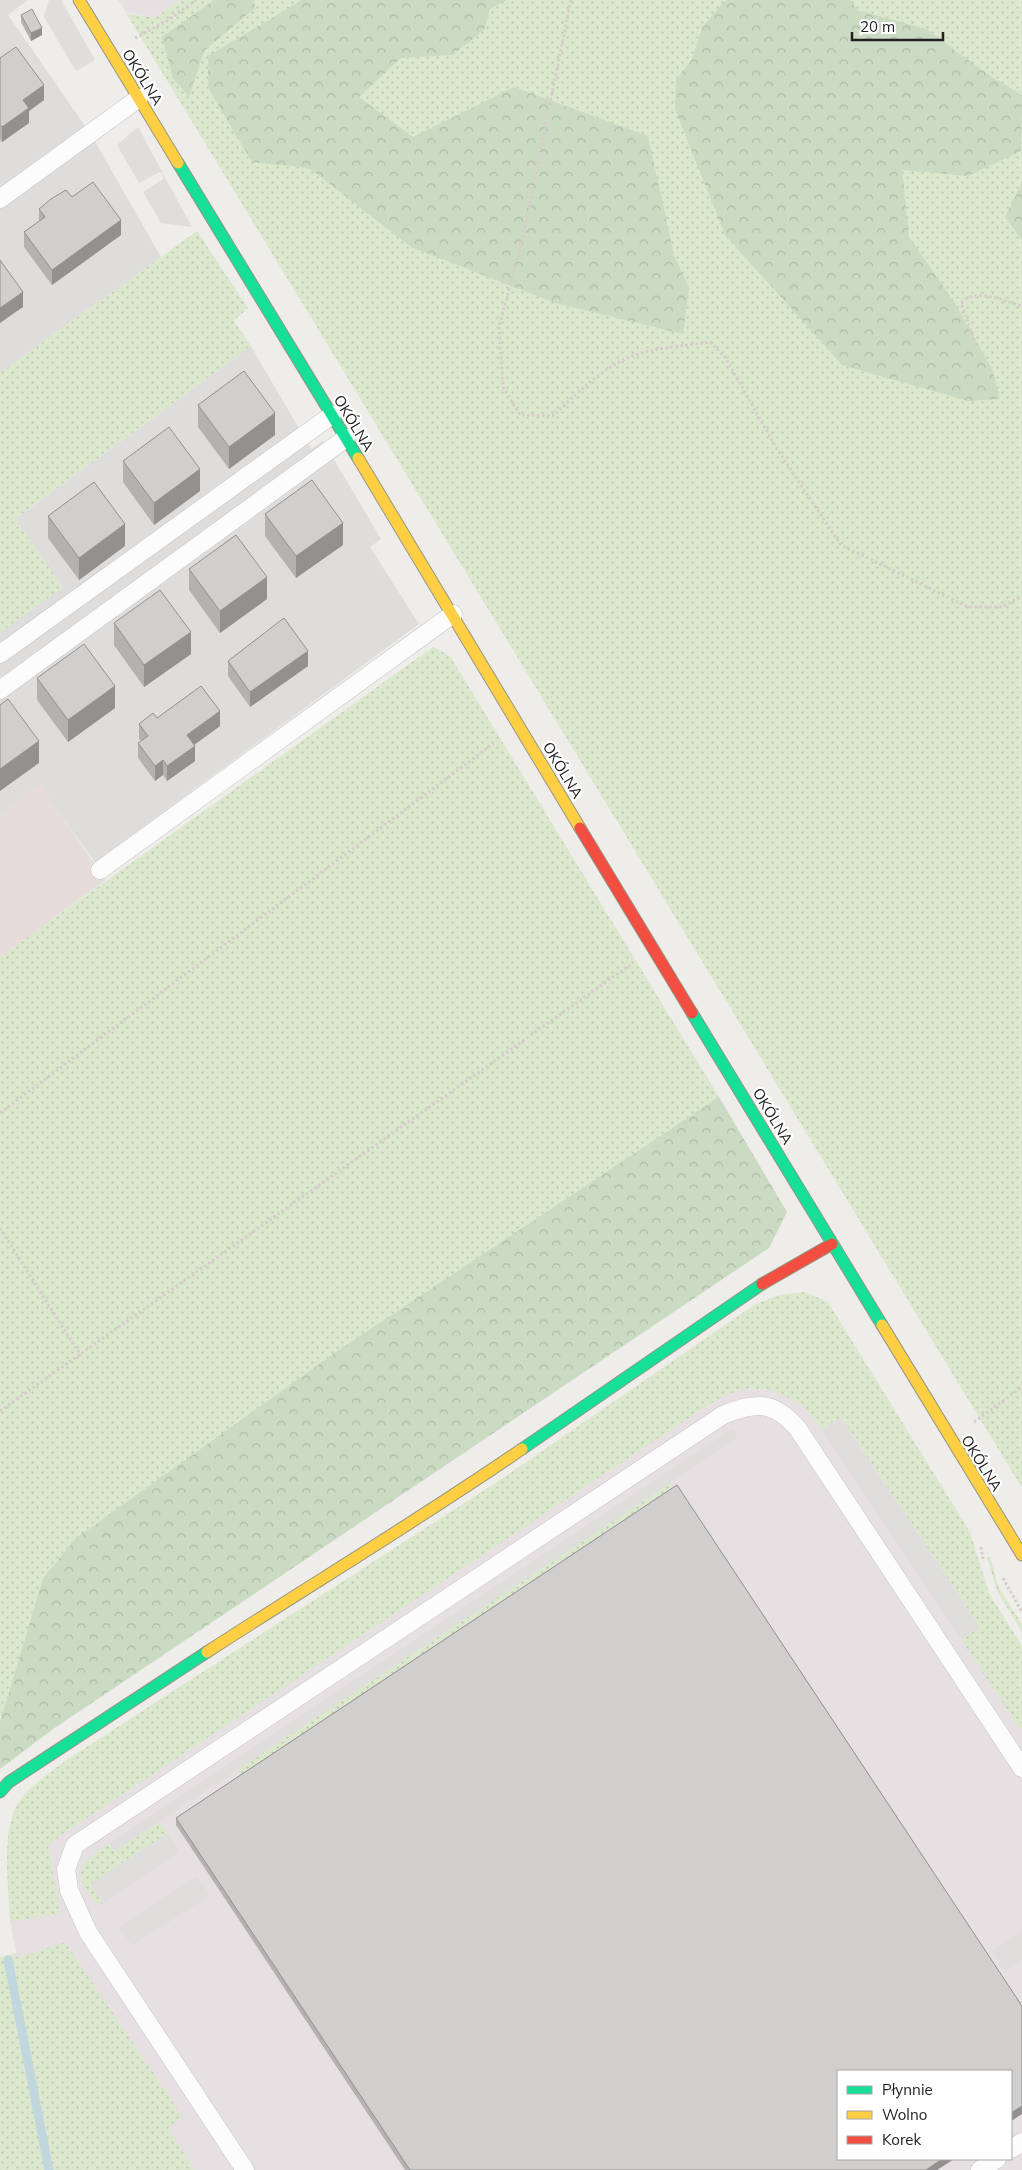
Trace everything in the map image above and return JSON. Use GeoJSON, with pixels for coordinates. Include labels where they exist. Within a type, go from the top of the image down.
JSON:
{"type":"FeatureCollection","features":[{"type":"Feature","properties":{"kind":"street","name":"OKÓLNA"},"geometry":{"type":"LineString","coordinates":[[78,0],[453,614],[518,726],[1022,1556]]}},
{"type":"Feature","properties":{"kind":"street"},"geometry":{"type":"LineString","coordinates":[[0,1792],[18,1777],[317,1581],[455,1495],[755,1288],[832,1244]]}},
{"type":"Feature","properties":{"kind":"lane"},"geometry":{"type":"LineString","coordinates":[[0,200],[139,98]]}},
{"type":"Feature","properties":{"kind":"lane"},"geometry":{"type":"LineString","coordinates":[[0,654],[332,415]]}},
{"type":"Feature","properties":{"kind":"lane"},"geometry":{"type":"LineString","coordinates":[[0,690],[346,438]]}},
{"type":"Feature","properties":{"kind":"lane"},"geometry":{"type":"LineString","coordinates":[[100,870],[453,614]]}},
{"type":"Feature","properties":{"kind":"lane"},"geometry":{"type":"LineString","coordinates":[[246,2170],[88,1932],[70,1890],[66,1869],[75,1845],[723,1415],[746,1406],[766,1405],[785,1414],[798,1429],[1022,1768]]}},
{"type":"Feature","properties":{"kind":"lane"},"geometry":{"type":"LineString","coordinates":[[980,2170],[995,2160]]}},
{"type":"Feature","properties":{"kind":"path"},"geometry":{"type":"LineString","coordinates":[[110,52],[165,22],[196,0]]}},
{"type":"Feature","properties":{"kind":"path"},"geometry":{"type":"LineString","coordinates":[[571,0],[520,251],[499,326],[503,387],[520,415],[552,416],[587,384],[630,357],[666,348],[710,342],[724,358],[777,449],[841,545],[968,607],[1002,607],[1022,596]]}},
{"type":"Feature","properties":{"kind":"path"},"geometry":{"type":"LineString","coordinates":[[976,345],[961,303],[966,296],[976,295],[1022,306]]}},
{"type":"Feature","properties":{"kind":"path"},"geometry":{"type":"LineString","coordinates":[[0,1113],[518,726]]}},
{"type":"Feature","properties":{"kind":"path"},"geometry":{"type":"LineString","coordinates":[[0,1411],[81,1356],[654,948]]}},
{"type":"Feature","properties":{"kind":"path"},"geometry":{"type":"LineString","coordinates":[[0,1228],[81,1356]]}},
{"type":"Feature","properties":{"kind":"path"},"geometry":{"type":"LineString","coordinates":[[950,1440],[1022,1387]]}},
{"type":"Feature","properties":{"kind":"path"},"geometry":{"type":"LineString","coordinates":[[1000,1569],[1005,1584],[1022,1612]]}},
{"type":"Feature","properties":{"kind":"shaded area"},"geometry":{"type":"Polygon","coordinates":[[[0,0],[28,0],[8,15],[90,133],[161,257],[0,373],[0,0]]]}},
{"type":"Feature","properties":{"kind":"shaded area"},"geometry":{"type":"Polygon","coordinates":[[[49,0],[61,0],[95,60],[76,71],[44,17],[49,0]]]}},
{"type":"Feature","properties":{"kind":"shaded area"},"geometry":{"type":"Polygon","coordinates":[[[118,0],[180,0],[155,18],[126,12],[118,0]]]}},
{"type":"Feature","properties":{"kind":"shaded area"},"geometry":{"type":"Polygon","coordinates":[[[138,127],[192,227],[161,223],[143,192],[163,179],[162,173],[160,172],[139,183],[117,145],[138,127]]]}},
{"type":"Feature","properties":{"kind":"shaded area"},"geometry":{"type":"Polygon","coordinates":[[[251,346],[311,449],[323,441],[381,539],[370,547],[419,624],[95,862],[39,785],[0,814],[0,633],[62,587],[15,519],[251,346]]]}},
{"type":"Feature","properties":{"kind":"shaded area"},"geometry":{"type":"Polygon","coordinates":[[[39,784],[106,880],[0,957],[0,814],[39,784]]]}},
{"type":"Feature","properties":{"kind":"shaded area"},"geometry":{"type":"Polygon","coordinates":[[[798,1295],[1022,1664],[1022,2170],[61,2170],[10,1922],[9,1853],[798,1295]]]}},
{"type":"Feature","properties":{"kind":"shaded area"},"geometry":{"type":"Polygon","coordinates":[[[840,1417],[980,1627],[961,1639],[822,1430],[840,1417]]]}},
{"type":"Feature","properties":{"kind":"shaded area"},"geometry":{"type":"Polygon","coordinates":[[[732,1429],[738,1438],[115,1851],[110,1843],[732,1429]]]}},
{"type":"Feature","properties":{"kind":"shaded area"},"geometry":{"type":"Polygon","coordinates":[[[168,1833],[180,1852],[103,1904],[90,1884],[168,1833]]]}},
{"type":"Feature","properties":{"kind":"shaded area"},"geometry":{"type":"Polygon","coordinates":[[[197,1876],[210,1895],[132,1946],[119,1927],[197,1876]]]}},
{"type":"Feature","properties":{"kind":"shaded area"},"geometry":{"type":"Polygon","coordinates":[[[1022,1931],[1022,1959],[1004,1971],[992,1951],[1022,1931]]]}},
{"type":"Feature","properties":{"kind":"green space"},"geometry":{"type":"Polygon","coordinates":[[[180,0],[1022,0],[1022,1488],[126,13],[155,18],[180,0]]]}},
{"type":"Feature","properties":{"kind":"green space"},"geometry":{"type":"Polygon","coordinates":[[[214,0],[254,0],[255,8],[204,51],[189,97],[173,78],[162,37],[214,0]]]}},
{"type":"Feature","properties":{"kind":"green space"},"geometry":{"type":"Polygon","coordinates":[[[302,0],[507,0],[490,9],[484,30],[453,55],[401,58],[359,97],[413,137],[514,87],[648,136],[674,255],[689,288],[683,334],[555,303],[411,247],[309,168],[252,162],[208,88],[208,56],[302,0]]]}},
{"type":"Feature","properties":{"kind":"green space"},"geometry":{"type":"Polygon","coordinates":[[[726,0],[851,0],[857,10],[926,29],[989,75],[1022,95],[1021,151],[968,176],[902,170],[909,237],[955,303],[992,369],[1000,399],[968,401],[842,365],[725,235],[675,109],[676,80],[692,59],[703,26],[726,0]]]}},
{"type":"Feature","properties":{"kind":"green space"},"geometry":{"type":"Polygon","coordinates":[[[1022,183],[1022,240],[1005,217],[1022,183]]]}},
{"type":"Feature","properties":{"kind":"green space"},"geometry":{"type":"Polygon","coordinates":[[[197,231],[248,308],[234,321],[251,346],[15,519],[63,587],[0,633],[0,373],[197,231]]]}},
{"type":"Feature","properties":{"kind":"green space"},"geometry":{"type":"Polygon","coordinates":[[[433,647],[450,656],[719,1097],[75,1539],[43,1578],[0,1722],[0,957],[433,647]]]}},
{"type":"Feature","properties":{"kind":"green space"},"geometry":{"type":"Polygon","coordinates":[[[719,1097],[787,1212],[769,1248],[53,1729],[0,1769],[0,1722],[43,1578],[75,1539],[336,1352],[719,1097]]]}},
{"type":"Feature","properties":{"kind":"green space"},"geometry":{"type":"Polygon","coordinates":[[[805,1292],[828,1302],[970,1532],[989,1593],[1022,1646],[1022,1728],[1020,1729],[961,1639],[980,1627],[841,1417],[822,1430],[804,1406],[775,1391],[749,1388],[722,1396],[48,1844],[60,1913],[10,1922],[7,1877],[9,1827],[19,1802],[40,1780],[65,1761],[506,1476],[754,1305],[779,1295],[805,1292]]]}},
{"type":"Feature","properties":{"kind":"green space"},"geometry":{"type":"Polygon","coordinates":[[[671,1483],[677,1492],[245,1779],[238,1769],[671,1483]]]}},
{"type":"Feature","properties":{"kind":"green space"},"geometry":{"type":"Polygon","coordinates":[[[990,1557],[999,1588],[1022,1624],[1022,1632],[997,1591],[987,1558],[990,1557]]]}},
{"type":"Feature","properties":{"kind":"green space"},"geometry":{"type":"Polygon","coordinates":[[[160,1822],[168,1833],[90,1884],[103,1904],[94,1901],[83,1883],[81,1875],[82,1868],[90,1857],[110,1843],[115,1851],[160,1822]]]}},
{"type":"Feature","properties":{"kind":"green space"},"geometry":{"type":"Polygon","coordinates":[[[65,1942],[183,2117],[168,2128],[194,2170],[0,2170],[0,1957],[16,1953],[18,1958],[65,1942]]]}},
{"type":"Feature","properties":{"kind":"building"},"geometry":{"type":"Polygon","coordinates":[[[32,9],[42,28],[31,33],[21,15],[32,9]]]}},
{"type":"Feature","properties":{"kind":"building"},"geometry":{"type":"Polygon","coordinates":[[[16,47],[44,85],[23,100],[29,108],[2,127],[0,125],[0,58],[16,47]]]}},
{"type":"Feature","properties":{"kind":"building"},"geometry":{"type":"Polygon","coordinates":[[[93,182],[121,220],[52,270],[24,232],[45,217],[39,209],[51,199],[66,190],[72,197],[93,182]]]}},
{"type":"Feature","properties":{"kind":"building"},"geometry":{"type":"Polygon","coordinates":[[[0,260],[23,292],[0,308],[0,260]]]}},
{"type":"Feature","properties":{"kind":"building"},"geometry":{"type":"Polygon","coordinates":[[[244,371],[275,413],[229,447],[198,405],[244,371]]]}},
{"type":"Feature","properties":{"kind":"building"},"geometry":{"type":"Polygon","coordinates":[[[169,427],[200,469],[154,503],[123,461],[169,427]]]}},
{"type":"Feature","properties":{"kind":"building"},"geometry":{"type":"Polygon","coordinates":[[[312,480],[343,523],[296,556],[265,514],[312,480]]]}},
{"type":"Feature","properties":{"kind":"building"},"geometry":{"type":"Polygon","coordinates":[[[94,482],[125,524],[79,558],[48,516],[94,482]]]}},
{"type":"Feature","properties":{"kind":"building"},"geometry":{"type":"Polygon","coordinates":[[[236,535],[267,577],[220,611],[189,569],[236,535]]]}},
{"type":"Feature","properties":{"kind":"building"},"geometry":{"type":"Polygon","coordinates":[[[160,590],[191,632],[144,665],[114,623],[160,590]]]}},
{"type":"Feature","properties":{"kind":"building"},"geometry":{"type":"Polygon","coordinates":[[[284,618],[308,651],[250,692],[228,661],[284,618]]]}},
{"type":"Feature","properties":{"kind":"building"},"geometry":{"type":"Polygon","coordinates":[[[84,644],[115,686],[68,720],[37,678],[84,644]]]}},
{"type":"Feature","properties":{"kind":"building"},"geometry":{"type":"Polygon","coordinates":[[[201,686],[220,711],[187,735],[195,746],[167,766],[163,760],[155,766],[138,743],[148,736],[139,724],[153,713],[157,718],[201,686]]]}},
{"type":"Feature","properties":{"kind":"building"},"geometry":{"type":"Polygon","coordinates":[[[8,699],[39,741],[0,769],[0,705],[8,699]]]}},
{"type":"Feature","properties":{"kind":"building"},"geometry":{"type":"Polygon","coordinates":[[[677,1485],[1022,2006],[1022,2106],[1012,2112],[1012,2070],[837,2070],[837,2160],[941,2160],[926,2170],[410,2170],[176,1818],[677,1485]]]}},
{"type":"Feature","properties":{"kind":"waterway"},"geometry":{"type":"LineString","coordinates":[[8,1960],[49,2170]]}},
{"type":"Feature","properties":{"kind":"traffic: fast"},"geometry":{"type":"LineString","coordinates":[[178,163],[358,458]]}},
{"type":"Feature","properties":{"kind":"traffic: fast"},"geometry":{"type":"LineString","coordinates":[[692,1013],[882,1325]]}},
{"type":"Feature","properties":{"kind":"traffic: fast"},"geometry":{"type":"LineString","coordinates":[[522,1449],[762,1284]]}},
{"type":"Feature","properties":{"kind":"traffic: fast"},"geometry":{"type":"LineString","coordinates":[[0,1792],[9,1782],[207,1652]]}},
{"type":"Feature","properties":{"kind":"traffic: slow"},"geometry":{"type":"LineString","coordinates":[[79,0],[178,163]]}},
{"type":"Feature","properties":{"kind":"traffic: slow"},"geometry":{"type":"LineString","coordinates":[[358,458],[580,828]]}},
{"type":"Feature","properties":{"kind":"traffic: slow"},"geometry":{"type":"LineString","coordinates":[[882,1325],[1022,1555]]}},
{"type":"Feature","properties":{"kind":"traffic: slow"},"geometry":{"type":"LineString","coordinates":[[207,1652],[405,1527],[522,1449]]}},
{"type":"Feature","properties":{"kind":"traffic: jam"},"geometry":{"type":"LineString","coordinates":[[580,828],[692,1013]]}},
{"type":"Feature","properties":{"kind":"traffic: jam"},"geometry":{"type":"LineString","coordinates":[[762,1284],[832,1244]]}}]}
